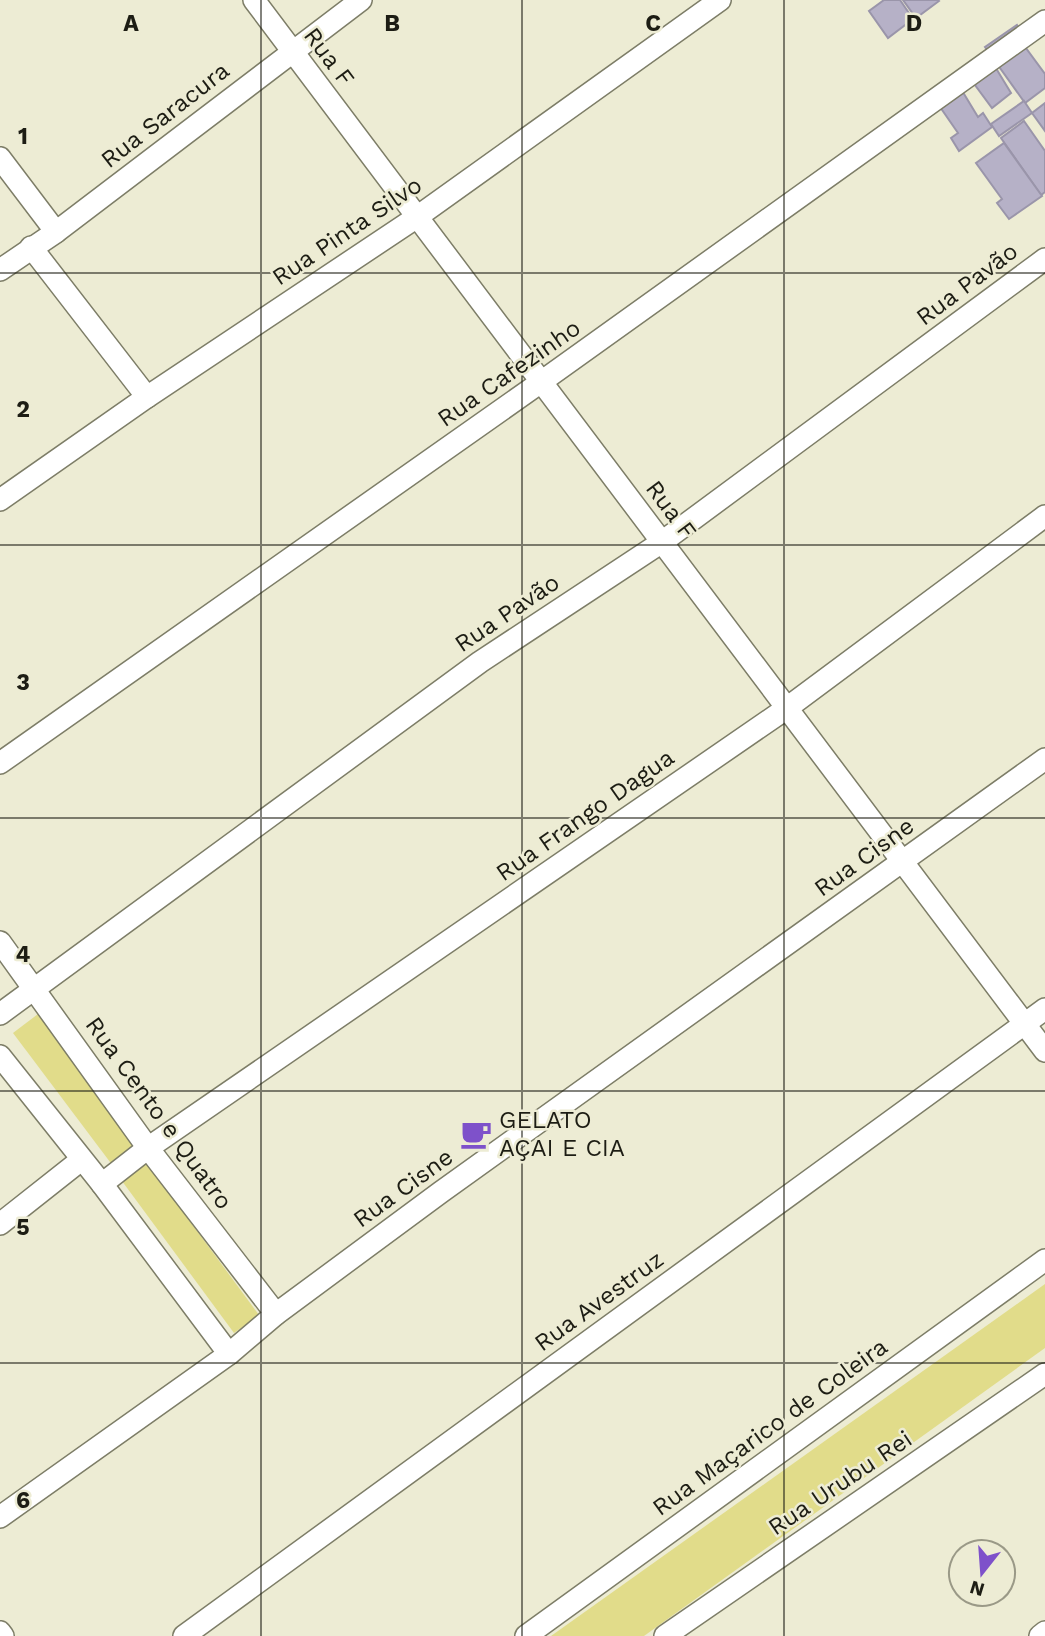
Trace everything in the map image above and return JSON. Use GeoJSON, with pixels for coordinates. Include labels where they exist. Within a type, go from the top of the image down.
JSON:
{"type":"FeatureCollection","features":[{"type":"Feature","properties":{"kind":"street","name":"Rua F"},"geometry":{"type":"LineString","coordinates":[[254,0],[1045,1051]]}},
{"type":"Feature","properties":{"kind":"street","name":"Rua Saracura"},"geometry":{"type":"LineString","coordinates":[[0,270],[56,232],[361,0]]}},
{"type":"Feature","properties":{"kind":"street","name":"Rua Pinta Silvo"},"geometry":{"type":"LineString","coordinates":[[0,500],[147,397],[417,217],[720,0]]}},
{"type":"Feature","properties":{"kind":"street","name":"Rua Cafezinho"},"geometry":{"type":"LineString","coordinates":[[0,763],[541,382],[1045,21]]}},
{"type":"Feature","properties":{"kind":"street"},"geometry":{"type":"LineString","coordinates":[[0,158],[56,232]]}},
{"type":"Feature","properties":{"kind":"street"},"geometry":{"type":"LineString","coordinates":[[31,247],[147,397]]}},
{"type":"Feature","properties":{"kind":"street","name":"Rua Pavão"},"geometry":{"type":"LineString","coordinates":[[0,1014],[480,662],[662,542],[1045,259]]}},
{"type":"Feature","properties":{"kind":"street","name":"Rua Frango Dagua"},"geometry":{"type":"LineString","coordinates":[[102,1184],[148,1148],[787,708],[1045,516]]}},
{"type":"Feature","properties":{"kind":"street","name":"Rua Cisne"},"geometry":{"type":"LineString","coordinates":[[0,1517],[229,1354],[276,1314],[1045,759]]}},
{"type":"Feature","properties":{"kind":"street","name":"Rua Cento e Quatro"},"geometry":{"type":"LineString","coordinates":[[0,942],[148,1148],[276,1314]]}},
{"type":"Feature","properties":{"kind":"street","name":"Rua Avestruz"},"geometry":{"type":"LineString","coordinates":[[184,1636],[1045,1009]]}},
{"type":"Feature","properties":{"kind":"street"},"geometry":{"type":"LineString","coordinates":[[0,1056],[102,1184],[229,1354]]}},
{"type":"Feature","properties":{"kind":"street"},"geometry":{"type":"LineString","coordinates":[[0,1224],[81,1160]]}},
{"type":"Feature","properties":{"kind":"street","name":"Rua Maçarico de Coleira"},"geometry":{"type":"LineString","coordinates":[[526,1636],[1045,1260]]}},
{"type":"Feature","properties":{"kind":"street","name":"Rua Urubu Rei"},"geometry":{"type":"LineString","coordinates":[[679,1632],[1045,1374]]}},
{"type":"Feature","properties":{"kind":"street"},"geometry":{"type":"LineString","coordinates":[[1040,1636],[1045,1632]]}},
{"type":"Feature","properties":{"kind":"shaded area"},"geometry":{"type":"Polygon","coordinates":[[[38,1014],[138,1147],[113,1166],[13,1033],[38,1014]]]}},
{"type":"Feature","properties":{"kind":"shaded area"},"geometry":{"type":"Polygon","coordinates":[[[144,1159],[259,1315],[234,1333],[119,1177],[144,1159]]]}},
{"type":"Feature","properties":{"kind":"shaded area"},"geometry":{"type":"Polygon","coordinates":[[[1045,1284],[1045,1348],[644,1636],[551,1636],[1045,1284]]]}},
{"type":"Feature","properties":{"kind":"building"},"geometry":{"type":"Polygon","coordinates":[[[884,0],[900,0],[913,19],[888,38],[869,11],[884,0]]]}},
{"type":"Feature","properties":{"kind":"building"},"geometry":{"type":"Polygon","coordinates":[[[903,0],[938,0],[939,1],[916,18],[903,0]]]}},
{"type":"Feature","properties":{"kind":"building"},"geometry":{"type":"Polygon","coordinates":[[[1017,25],[1028,41],[1023,44],[1045,74],[1045,88],[1025,103],[985,47],[1017,25]]]}},
{"type":"Feature","properties":{"kind":"building"},"geometry":{"type":"Polygon","coordinates":[[[994,65],[1011,93],[992,108],[972,81],[994,65]]]}},
{"type":"Feature","properties":{"kind":"building"},"geometry":{"type":"Polygon","coordinates":[[[961,89],[978,117],[983,113],[992,127],[959,151],[951,138],[958,133],[938,104],[961,89]]]}},
{"type":"Feature","properties":{"kind":"building"},"geometry":{"type":"Polygon","coordinates":[[[1024,101],[1032,113],[999,136],[991,124],[1024,101]]]}},
{"type":"Feature","properties":{"kind":"building"},"geometry":{"type":"Polygon","coordinates":[[[1045,103],[1045,131],[1032,113],[1045,103]]]}},
{"type":"Feature","properties":{"kind":"building"},"geometry":{"type":"Polygon","coordinates":[[[1024,121],[1045,151],[1045,192],[1041,195],[1001,138],[1024,121]]]}},
{"type":"Feature","properties":{"kind":"building"},"geometry":{"type":"Polygon","coordinates":[[[1004,143],[1042,196],[1009,219],[997,203],[1002,199],[976,163],[1004,143]]]}},
{"type":"Feature","properties":{"kind":"place","name":"GELATO AÇAI E CIA"},"geometry":{"type":"Point","coordinates":[476,1134]}}]}
